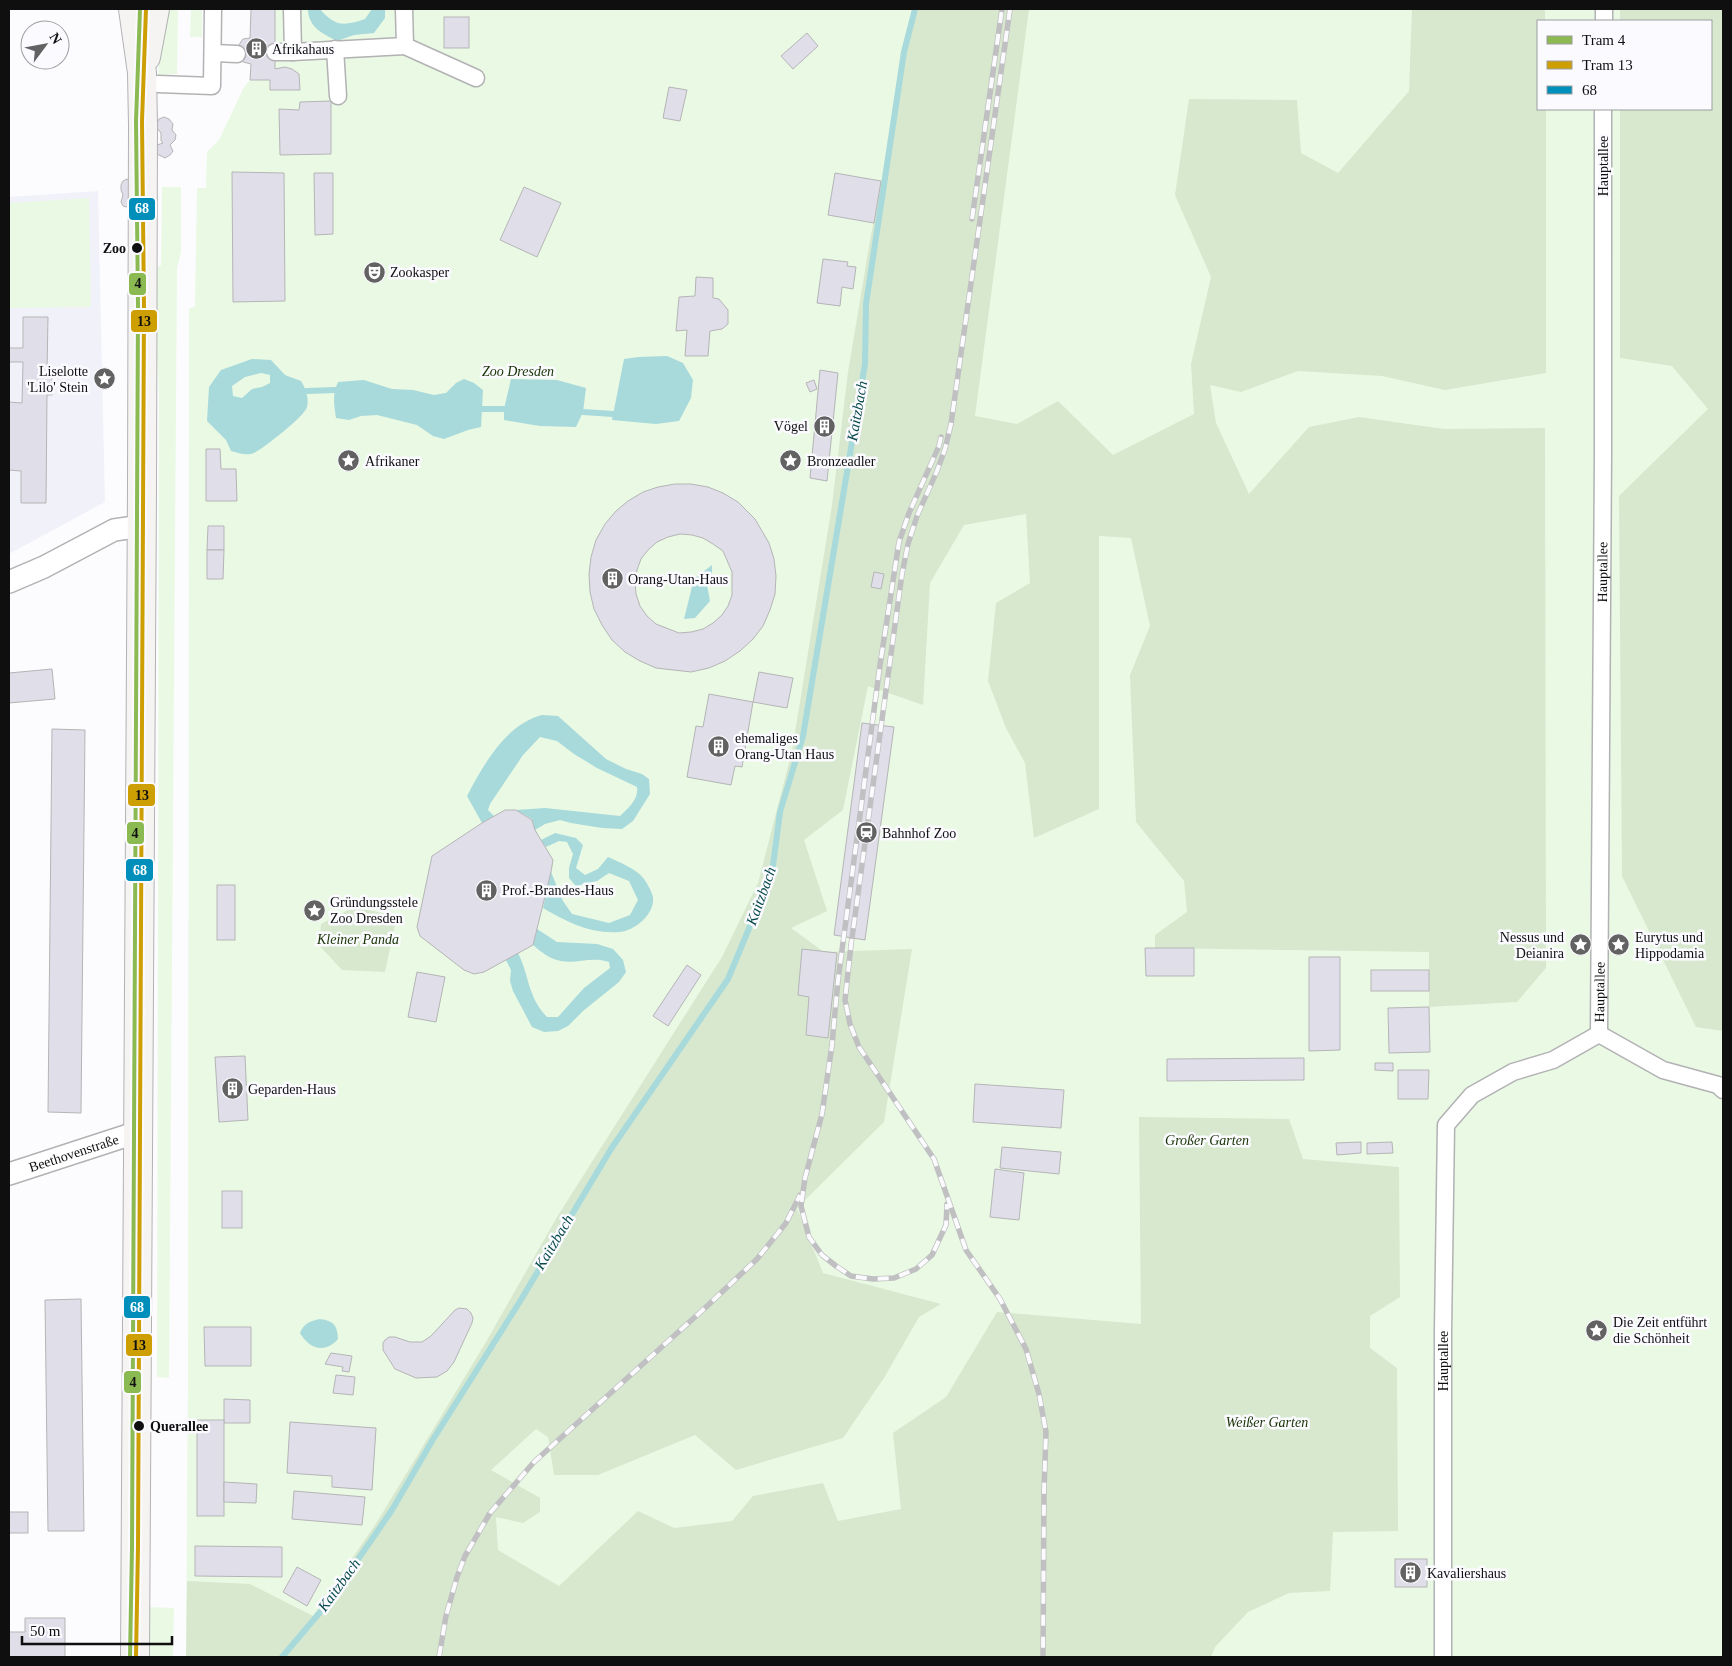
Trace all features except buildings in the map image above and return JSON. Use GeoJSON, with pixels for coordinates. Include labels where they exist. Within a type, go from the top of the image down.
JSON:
{"type":"FeatureCollection","features":[{"type":"Feature","properties":{"kind":"main road"},"geometry":{"type":"LineString","coordinates":[[133,9],[150,78]]}},
{"type":"Feature","properties":{"kind":"main road"},"geometry":{"type":"LineString","coordinates":[[135,1657],[142,526],[150,78],[155,9]]}},
{"type":"Feature","properties":{"kind":"street"},"geometry":{"type":"LineString","coordinates":[[150,78],[212,86],[213,9]]}},
{"type":"Feature","properties":{"kind":"street"},"geometry":{"type":"LineString","coordinates":[[292,9],[293,52]]}},
{"type":"Feature","properties":{"kind":"street"},"geometry":{"type":"LineString","coordinates":[[404,9],[406,46]]}},
{"type":"Feature","properties":{"kind":"street"},"geometry":{"type":"LineString","coordinates":[[275,52],[406,46],[476,78]]}},
{"type":"Feature","properties":{"kind":"street"},"geometry":{"type":"LineString","coordinates":[[335,49],[338,96]]}},
{"type":"Feature","properties":{"kind":"street"},"geometry":{"type":"LineString","coordinates":[[213,53],[237,54]]}},
{"type":"Feature","properties":{"kind":"street","name":"Hauptallee"},"geometry":{"type":"LineString","coordinates":[[1599,1034],[1604,110]]}},
{"type":"Feature","properties":{"kind":"street"},"geometry":{"type":"LineString","coordinates":[[9,582],[44,567],[114,530],[142,526]]}},
{"type":"Feature","properties":{"kind":"street","name":"Hauptallee"},"geometry":{"type":"LineString","coordinates":[[1599,1034],[1663,1070],[1718,1085],[1723,1090]]}},
{"type":"Feature","properties":{"kind":"street","name":"Hauptallee"},"geometry":{"type":"LineString","coordinates":[[1443,1657],[1443,1331],[1446,1125],[1472,1095],[1513,1072],[1553,1060],[1599,1034]]}},
{"type":"Feature","properties":{"kind":"street","name":"Beethovenstraße"},"geometry":{"type":"LineString","coordinates":[[9,1174],[138,1132]]}},
{"type":"Feature","properties":{"kind":"shaded area"},"geometry":{"type":"Polygon","coordinates":[[[98,191],[105,502],[9,554],[9,197],[98,191]]]}},
{"type":"Feature","properties":{"kind":"green space"},"geometry":{"type":"Polygon","coordinates":[[[163,9],[178,9],[177,74],[158,75],[163,9]]]}},
{"type":"Feature","properties":{"kind":"green space"},"geometry":{"type":"Polygon","coordinates":[[[191,9],[202,9],[202,37],[190,37],[191,9]]]}},
{"type":"Feature","properties":{"kind":"green space","name":"Großer Garten"},"geometry":{"type":"Polygon","coordinates":[[[251,9],[1723,9],[1723,1657],[186,1657],[189,308],[195,307],[197,188],[206,188],[207,152],[219,140],[244,87],[250,80],[251,64],[243,62],[237,54],[238,46],[243,39],[250,38],[251,9]]]}},
{"type":"Feature","properties":{"kind":"green space","name":"Weißer Garten"},"geometry":{"type":"Polygon","coordinates":[[[913,9],[1029,9],[975,416],[1017,424],[1058,401],[1113,455],[1194,414],[1191,364],[1211,277],[1175,195],[1189,99],[1297,100],[1301,153],[1338,173],[1409,91],[1412,9],[1545,9],[1545,20],[1537,20],[1537,110],[1546,110],[1546,373],[1445,390],[1382,376],[1298,371],[1241,392],[1210,385],[1216,423],[1249,494],[1309,427],[1359,417],[1444,429],[1545,428],[1546,968],[1517,1002],[1429,1007],[1429,952],[1155,948],[1155,935],[1187,912],[1184,881],[1136,822],[1130,675],[1150,626],[1131,538],[1099,536],[1099,809],[1034,838],[1025,763],[1006,728],[988,681],[996,603],[1030,583],[1026,514],[964,525],[930,583],[923,705],[868,686],[843,810],[804,840],[827,911],[791,928],[824,952],[912,949],[884,1122],[797,1208],[823,1273],[941,1304],[919,1317],[884,1378],[843,1438],[736,1470],[695,1435],[598,1475],[554,1475],[548,1437],[536,1429],[491,1470],[540,1498],[540,1512],[523,1523],[496,1517],[498,1550],[559,1586],[638,1511],[674,1528],[732,1521],[753,1496],[823,1483],[838,1521],[901,1509],[893,1433],[946,1397],[997,1312],[1141,1324],[1139,1117],[1289,1119],[1303,1159],[1399,1167],[1400,1297],[1370,1316],[1370,1348],[1397,1368],[1398,1531],[1333,1532],[1330,1591],[1289,1593],[1248,1612],[1215,1647],[1211,1657],[186,1657],[187,1581],[250,1584],[313,1616],[377,1522],[486,1342],[557,1217],[722,957],[758,883],[792,751],[832,505],[848,372],[871,235],[892,127],[902,49],[913,9]]]}},
{"type":"Feature","properties":{"kind":"green space"},"geometry":{"type":"Polygon","coordinates":[[[1620,9],[1723,9],[1723,1031],[1696,1027],[1622,876],[1619,496],[1708,409],[1672,366],[1620,358],[1620,110],[1712,110],[1712,20],[1620,20],[1620,9]]]}},
{"type":"Feature","properties":{"kind":"green space"},"geometry":{"type":"Polygon","coordinates":[[[162,187],[181,187],[181,252],[177,268],[169,1378],[157,1377],[159,393],[153,272],[161,265],[162,187]]]}},
{"type":"Feature","properties":{"kind":"green space"},"geometry":{"type":"Polygon","coordinates":[[[89,198],[91,307],[9,308],[9,203],[89,198]]]}},
{"type":"Feature","properties":{"kind":"green space","name":"Kleiner Panda"},"geometry":{"type":"Polygon","coordinates":[[[354,907],[397,916],[385,972],[342,970],[319,945],[321,924],[354,907]]]}},
{"type":"Feature","properties":{"kind":"green space"},"geometry":{"type":"Polygon","coordinates":[[[148,1607],[174,1608],[173,1657],[147,1657],[148,1607]]]}},
{"type":"Feature","properties":{"kind":"water"},"geometry":{"type":"Polygon","coordinates":[[[308,9],[320,9],[335,22],[345,24],[365,19],[372,9],[385,9],[385,18],[374,33],[354,35],[337,41],[322,33],[313,25],[308,9]]]}},
{"type":"Feature","properties":{"kind":"water"},"geometry":{"type":"Polygon","coordinates":[[[667,356],[683,363],[693,380],[691,398],[679,421],[656,424],[612,420],[624,359],[667,356]]]}},
{"type":"Feature","properties":{"kind":"water"},"geometry":{"type":"Polygon","coordinates":[[[252,359],[271,360],[285,375],[301,381],[307,394],[307,407],[275,439],[254,453],[245,454],[231,451],[226,440],[207,421],[209,387],[221,370],[252,359]],[[261,373],[245,377],[232,386],[233,396],[242,398],[252,389],[270,383],[270,375],[261,373]]]}},
{"type":"Feature","properties":{"kind":"water"},"geometry":{"type":"Polygon","coordinates":[[[464,379],[474,383],[483,390],[481,427],[444,439],[433,436],[417,425],[377,415],[361,416],[349,420],[336,418],[334,395],[338,382],[364,380],[392,389],[413,390],[434,395],[446,393],[456,383],[464,379]]]}},
{"type":"Feature","properties":{"kind":"water"},"geometry":{"type":"Polygon","coordinates":[[[511,379],[557,380],[586,388],[583,412],[576,427],[540,426],[504,420],[504,409],[511,379]]]}},
{"type":"Feature","properties":{"kind":"water"},"geometry":{"type":"Polygon","coordinates":[[[712,565],[712,580],[707,585],[710,601],[695,618],[684,619],[694,579],[712,565]]]}},
{"type":"Feature","properties":{"kind":"water"},"geometry":{"type":"Polygon","coordinates":[[[542,715],[558,716],[606,759],[626,769],[642,774],[649,779],[650,794],[633,821],[622,829],[602,828],[560,820],[545,824],[535,830],[532,819],[516,810],[545,808],[620,816],[632,803],[637,791],[637,787],[597,768],[557,741],[540,737],[523,755],[490,804],[488,810],[494,816],[482,823],[467,796],[488,759],[506,737],[517,727],[542,715]]]}},
{"type":"Feature","properties":{"kind":"water"},"geometry":{"type":"Polygon","coordinates":[[[555,833],[576,838],[583,845],[576,868],[585,875],[598,869],[608,857],[628,866],[641,875],[653,897],[651,910],[643,921],[625,931],[598,931],[579,926],[543,908],[551,872],[563,901],[572,914],[609,923],[630,915],[638,900],[629,881],[609,873],[597,881],[576,886],[569,878],[569,868],[573,854],[567,842],[559,841],[546,847],[541,840],[555,833]]]}},
{"type":"Feature","properties":{"kind":"water"},"geometry":{"type":"Polygon","coordinates":[[[537,929],[557,942],[597,944],[613,949],[623,960],[626,972],[619,982],[583,1011],[568,1026],[558,1031],[544,1032],[532,1027],[513,991],[510,981],[511,970],[506,960],[518,953],[532,994],[547,1017],[558,1017],[584,988],[610,968],[609,962],[597,960],[567,962],[553,959],[533,945],[537,929]]]}},
{"type":"Feature","properties":{"kind":"water"},"geometry":{"type":"Polygon","coordinates":[[[320,1319],[334,1324],[338,1339],[328,1347],[323,1348],[318,1348],[308,1343],[300,1333],[308,1323],[320,1319]]]}},
{"type":"Feature","properties":{"kind":"waterway","name":"Kaitzbach"},"geometry":{"type":"LineString","coordinates":[[282,1657],[328,1603],[392,1510],[432,1441],[519,1303],[611,1149],[728,979],[772,873],[780,812],[803,736],[865,364],[866,304],[904,52],[915,9]]}},
{"type":"Feature","properties":{"kind":"waterway"},"geometry":{"type":"LineString","coordinates":[[307,391],[335,390]]}},
{"type":"Feature","properties":{"kind":"waterway"},"geometry":{"type":"LineString","coordinates":[[482,409],[504,409]]}},
{"type":"Feature","properties":{"kind":"waterway"},"geometry":{"type":"LineString","coordinates":[[583,412],[613,414]]}},
{"type":"Feature","properties":{"kind":"railway"},"geometry":{"type":"LineString","coordinates":[[972,219],[1002,9]]}},
{"type":"Feature","properties":{"kind":"railway"},"geometry":{"type":"LineString","coordinates":[[1010,9],[951,424],[937,471],[917,516],[908,544],[902,574],[845,1000],[850,1024],[859,1047],[934,1159],[966,1250],[1000,1299],[1026,1349],[1039,1394],[1046,1432],[1043,1657]]}},
{"type":"Feature","properties":{"kind":"railway"},"geometry":{"type":"LineString","coordinates":[[941,437],[899,542],[880,665],[822,1114],[805,1178],[801,1206],[809,1237],[822,1255],[851,1276],[873,1279],[894,1278],[916,1269],[932,1255],[946,1225],[947,1204]]}},
{"type":"Feature","properties":{"kind":"railway"},"geometry":{"type":"LineString","coordinates":[[439,1657],[446,1616],[457,1577],[465,1556],[490,1513],[534,1462],[757,1259],[786,1223],[800,1195]]}},
{"type":"Feature","properties":{"kind":"tram line","name":"4"},"geometry":{"type":"LineString","coordinates":[[130,1657],[138,308],[136,121],[140,9]]}},
{"type":"Feature","properties":{"kind":"tram line","name":"13"},"geometry":{"type":"LineString","coordinates":[[136,1657],[144,308],[142,121],[146,9]]}},
{"type":"Feature","properties":{"kind":"transit line","name":"68"},"geometry":{"type":"LineString","coordinates":[[135,1657],[142,489],[142,73],[144,9]]}},
{"type":"Feature","properties":{"kind":"place","name":"Afrikahaus"},"geometry":{"type":"Point","coordinates":[256,49]}},
{"type":"Feature","properties":{"kind":"place","name":"Zoo"},"geometry":{"type":"Point","coordinates":[137,248]}},
{"type":"Feature","properties":{"kind":"place","name":"Zookasper"},"geometry":{"type":"Point","coordinates":[374,272]}},
{"type":"Feature","properties":{"kind":"place","name":"Liselotte 'Lilo' Stein"},"geometry":{"type":"Point","coordinates":[104,379]}},
{"type":"Feature","properties":{"kind":"place","name":"Vögel"},"geometry":{"type":"Point","coordinates":[824,426]}},
{"type":"Feature","properties":{"kind":"place","name":"Afrikaner"},"geometry":{"type":"Point","coordinates":[349,461]}},
{"type":"Feature","properties":{"kind":"place","name":"Bronzeadler"},"geometry":{"type":"Point","coordinates":[791,461]}},
{"type":"Feature","properties":{"kind":"place","name":"Orang-Utan-Haus"},"geometry":{"type":"Point","coordinates":[612,579]}},
{"type":"Feature","properties":{"kind":"place","name":"ehemaliges Orang-Utan Haus"},"geometry":{"type":"Point","coordinates":[719,746]}},
{"type":"Feature","properties":{"kind":"place","name":"Bahnhof Zoo"},"geometry":{"type":"Point","coordinates":[866,833]}},
{"type":"Feature","properties":{"kind":"place","name":"Prof.-Brandes-Haus"},"geometry":{"type":"Point","coordinates":[486,890]}},
{"type":"Feature","properties":{"kind":"place","name":"Gründungsstele Zoo Dresden"},"geometry":{"type":"Point","coordinates":[314,910]}},
{"type":"Feature","properties":{"kind":"place","name":"Nessus und Deianira"},"geometry":{"type":"Point","coordinates":[1580,945]}},
{"type":"Feature","properties":{"kind":"place","name":"Eurytus und Hippodamia"},"geometry":{"type":"Point","coordinates":[1619,945]}},
{"type":"Feature","properties":{"kind":"place","name":"Geparden-Haus"},"geometry":{"type":"Point","coordinates":[232,1089]}},
{"type":"Feature","properties":{"kind":"place","name":"Die Zeit entführt die Schönheit"},"geometry":{"type":"Point","coordinates":[1597,1330]}},
{"type":"Feature","properties":{"kind":"place","name":"Querallee"},"geometry":{"type":"Point","coordinates":[139,1426]}},
{"type":"Feature","properties":{"kind":"place","name":"Kavaliershaus"},"geometry":{"type":"Point","coordinates":[1411,1573]}},
{"type":"Feature","properties":{"kind":"park label","name":"Zoo Dresden"},"geometry":{"type":"Point","coordinates":[518,371]}}]}
